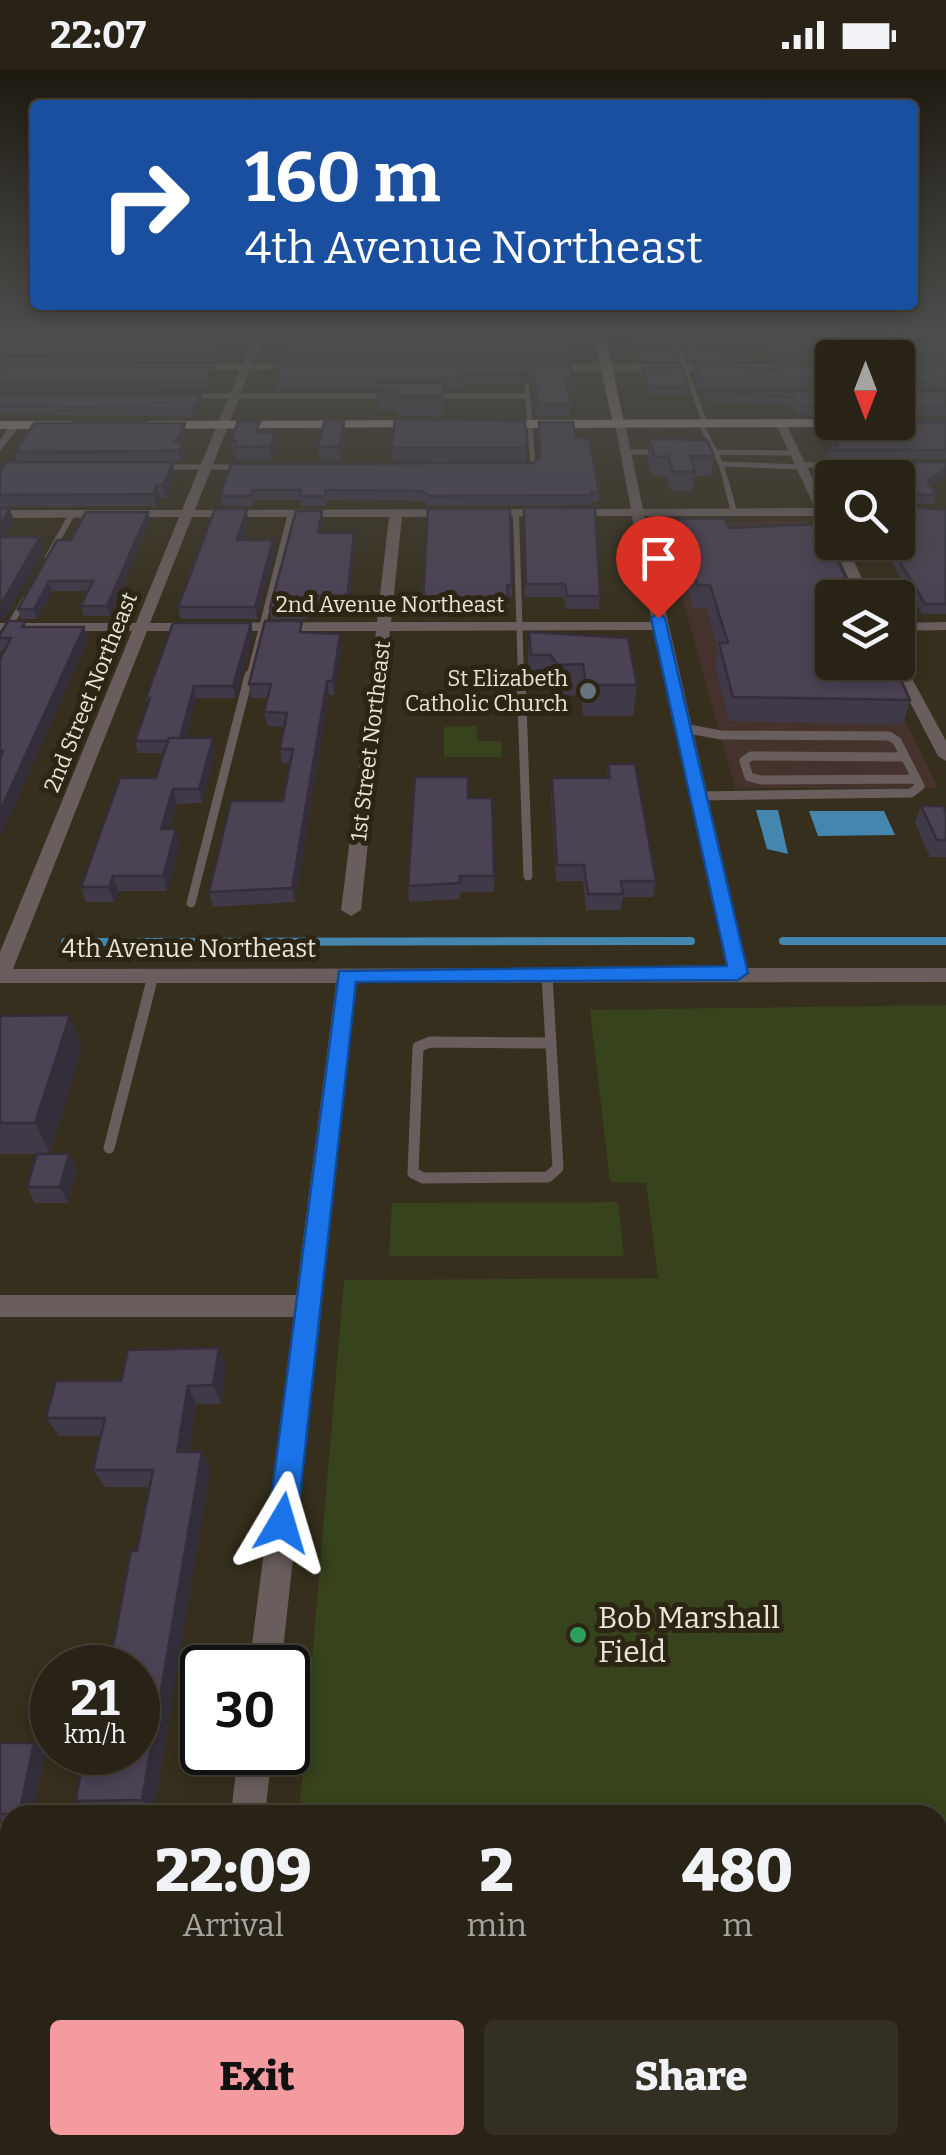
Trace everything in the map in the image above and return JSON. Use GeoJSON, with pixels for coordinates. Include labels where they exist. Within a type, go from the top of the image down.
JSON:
{"type":"FeatureCollection","features":[{"type":"Feature","properties":{"kind":"street","name":"2nd Street Northeast"},"geometry":{"type":"LineString","coordinates":[[0,976],[221,430]]}},
{"type":"Feature","properties":{"kind":"street"},"geometry":{"type":"LineString","coordinates":[[621,430],[660,626],[738,973]]}},
{"type":"Feature","properties":{"kind":"street"},"geometry":{"type":"LineString","coordinates":[[785,430],[815,489]]}},
{"type":"Feature","properties":{"kind":"street"},"geometry":{"type":"LineString","coordinates":[[0,514],[815,512]]}},
{"type":"Feature","properties":{"kind":"street","name":"1st Street Northeast"},"geometry":{"type":"LineString","coordinates":[[351,910],[396,513]]}},
{"type":"Feature","properties":{"kind":"street","name":"2nd Avenue Northeast"},"geometry":{"type":"LineString","coordinates":[[5,627],[660,626]]}},
{"type":"Feature","properties":{"kind":"street"},"geometry":{"type":"LineString","coordinates":[[915,627],[946,626]]}},
{"type":"Feature","properties":{"kind":"street"},"geometry":{"type":"LineString","coordinates":[[906,680],[946,756]]}},
{"type":"Feature","properties":{"kind":"street","name":"4th Avenue Northeast"},"geometry":{"type":"LineString","coordinates":[[0,976],[946,975]]}},
{"type":"Feature","properties":{"kind":"street"},"geometry":{"type":"LineString","coordinates":[[269,1645],[346,976]]}},
{"type":"Feature","properties":{"kind":"street"},"geometry":{"type":"LineString","coordinates":[[0,1306],[308,1306]]}},
{"type":"Feature","properties":{"kind":"street"},"geometry":{"type":"LineString","coordinates":[[249,1805],[253,1775]]}},
{"type":"Feature","properties":{"kind":"lane"},"geometry":{"type":"LineString","coordinates":[[514,467],[533,467],[530,430]]}},
{"type":"Feature","properties":{"kind":"lane"},"geometry":{"type":"LineString","coordinates":[[706,430],[712,452],[721,464],[734,512]]}},
{"type":"Feature","properties":{"kind":"lane"},"geometry":{"type":"LineString","coordinates":[[626,452],[678,452]]}},
{"type":"Feature","properties":{"kind":"lane"},"geometry":{"type":"LineString","coordinates":[[695,452],[815,462]]}},
{"type":"Feature","properties":{"kind":"lane"},"geometry":{"type":"LineString","coordinates":[[721,464],[799,461]]}},
{"type":"Feature","properties":{"kind":"lane"},"geometry":{"type":"LineString","coordinates":[[152,467],[262,467]]}},
{"type":"Feature","properties":{"kind":"lane"},"geometry":{"type":"LineString","coordinates":[[191,903],[291,513]]}},
{"type":"Feature","properties":{"kind":"lane"},"geometry":{"type":"LineString","coordinates":[[516,513],[528,876]]}},
{"type":"Feature","properties":{"kind":"lane"},"geometry":{"type":"LineString","coordinates":[[45,562],[72,514]]}},
{"type":"Feature","properties":{"kind":"lane"},"geometry":{"type":"LineString","coordinates":[[0,644],[5,627],[27,594]]}},
{"type":"Feature","properties":{"kind":"lane"},"geometry":{"type":"LineString","coordinates":[[682,728],[722,735],[888,736],[897,741],[920,786],[911,794],[698,796]]}},
{"type":"Feature","properties":{"kind":"lane"},"geometry":{"type":"LineString","coordinates":[[905,756],[750,756],[744,762],[747,775],[761,780],[916,780]]}},
{"type":"Feature","properties":{"kind":"lane"},"geometry":{"type":"LineString","coordinates":[[547,974],[558,1168],[554,1174],[548,1178],[423,1178],[413,1173],[418,1047],[430,1042],[550,1043]]}},
{"type":"Feature","properties":{"kind":"lane"},"geometry":{"type":"LineString","coordinates":[[109,1148],[154,976]]}},
{"type":"Feature","properties":{"kind":"shaded area"},"geometry":{"type":"Polygon","coordinates":[[[661,521],[809,521],[815,560],[821,560],[827,580],[815,580],[815,680],[886,680],[938,788],[735,788],[661,521]]]}},
{"type":"Feature","properties":{"kind":"green space"},"geometry":{"type":"Polygon","coordinates":[[[477,726],[477,741],[501,741],[502,757],[444,757],[444,727],[477,726]]]}},
{"type":"Feature","properties":{"kind":"green space"},"geometry":{"type":"Polygon","coordinates":[[[946,1005],[946,1805],[300,1805],[302,1775],[310,1775],[310,1684],[344,1280],[658,1278],[646,1183],[610,1182],[590,1010],[946,1005]]]}},
{"type":"Feature","properties":{"kind":"green space"},"geometry":{"type":"Polygon","coordinates":[[[618,1202],[624,1256],[389,1256],[392,1203],[618,1202]]]}},
{"type":"Feature","properties":{"kind":"water"},"geometry":{"type":"Polygon","coordinates":[[[756,810],[778,810],[788,854],[767,849],[756,810]]]}},
{"type":"Feature","properties":{"kind":"water"},"geometry":{"type":"Polygon","coordinates":[[[809,811],[884,811],[895,835],[818,836],[809,811]]]}},
{"type":"Feature","properties":{"kind":"building"},"geometry":{"type":"Polygon","coordinates":[[[29,430],[181,430],[175,442],[182,442],[179,451],[15,452],[29,430]]]}},
{"type":"Feature","properties":{"kind":"building"},"geometry":{"type":"Polygon","coordinates":[[[235,430],[275,432],[270,447],[235,447],[237,441],[231,441],[235,430]]]}},
{"type":"Feature","properties":{"kind":"building"},"geometry":{"type":"Polygon","coordinates":[[[322,430],[342,430],[339,447],[318,447],[322,430]]]}},
{"type":"Feature","properties":{"kind":"building"},"geometry":{"type":"Polygon","coordinates":[[[394,430],[526,430],[527,448],[392,448],[394,430]]]}},
{"type":"Feature","properties":{"kind":"building"},"geometry":{"type":"Polygon","coordinates":[[[539,430],[575,430],[576,438],[589,438],[599,492],[429,496],[421,491],[326,490],[325,496],[300,496],[301,490],[253,490],[251,496],[220,496],[231,464],[534,463],[540,458],[539,430]]]}},
{"type":"Feature","properties":{"kind":"building"},"geometry":{"type":"Polygon","coordinates":[[[915,430],[946,430],[946,450],[832,450],[831,446],[838,446],[834,440],[915,440],[915,430]]]}},
{"type":"Feature","properties":{"kind":"building"},"geometry":{"type":"Polygon","coordinates":[[[649,439],[707,440],[714,456],[690,456],[695,472],[673,472],[668,456],[655,457],[649,439]]]}},
{"type":"Feature","properties":{"kind":"building"},"geometry":{"type":"Polygon","coordinates":[[[6,462],[173,462],[163,485],[157,485],[153,494],[0,495],[0,471],[6,462]]]}},
{"type":"Feature","properties":{"kind":"building"},"geometry":{"type":"Polygon","coordinates":[[[915,462],[946,462],[946,469],[928,481],[936,495],[915,495],[915,462]]]}},
{"type":"Feature","properties":{"kind":"building"},"geometry":{"type":"Polygon","coordinates":[[[915,507],[946,510],[946,604],[925,604],[915,580],[911,580],[899,560],[915,560],[915,507]]]}},
{"type":"Feature","properties":{"kind":"building"},"geometry":{"type":"Polygon","coordinates":[[[0,508],[10,509],[0,525],[0,508]]]}},
{"type":"Feature","properties":{"kind":"building"},"geometry":{"type":"Polygon","coordinates":[[[524,508],[595,508],[600,596],[567,596],[565,584],[526,584],[524,508]]]}},
{"type":"Feature","properties":{"kind":"building"},"geometry":{"type":"Polygon","coordinates":[[[215,509],[247,509],[237,540],[273,540],[255,607],[178,607],[215,509]]]}},
{"type":"Feature","properties":{"kind":"building"},"geometry":{"type":"Polygon","coordinates":[[[428,509],[510,509],[512,585],[507,585],[508,599],[423,601],[428,509]]]}},
{"type":"Feature","properties":{"kind":"building"},"geometry":{"type":"Polygon","coordinates":[[[296,511],[322,511],[318,533],[354,533],[348,592],[344,596],[308,596],[306,608],[270,608],[296,511]]]}},
{"type":"Feature","properties":{"kind":"building"},"geometry":{"type":"Polygon","coordinates":[[[86,512],[148,512],[107,606],[81,606],[93,581],[49,581],[34,609],[18,609],[57,540],[71,540],[86,512]]]}},
{"type":"Feature","properties":{"kind":"building"},"geometry":{"type":"Polygon","coordinates":[[[678,519],[725,519],[729,528],[815,524],[815,560],[837,560],[846,580],[815,580],[815,680],[901,680],[910,700],[733,697],[719,643],[728,643],[710,585],[697,585],[678,519]]]}},
{"type":"Feature","properties":{"kind":"building"},"geometry":{"type":"Polygon","coordinates":[[[0,537],[40,537],[0,606],[0,537]]]}},
{"type":"Feature","properties":{"kind":"building"},"geometry":{"type":"Polygon","coordinates":[[[8,621],[25,621],[22,627],[84,627],[0,811],[0,659],[11,638],[0,638],[0,634],[8,621]]]}},
{"type":"Feature","properties":{"kind":"building"},"geometry":{"type":"Polygon","coordinates":[[[265,621],[302,621],[300,632],[340,634],[333,681],[327,681],[292,888],[209,892],[231,801],[283,801],[293,749],[280,749],[287,713],[264,712],[271,684],[249,684],[265,621]]]}},
{"type":"Feature","properties":{"kind":"building"},"geometry":{"type":"Polygon","coordinates":[[[173,623],[251,623],[233,686],[194,686],[180,738],[135,741],[150,698],[146,698],[173,623]]]}},
{"type":"Feature","properties":{"kind":"building"},"geometry":{"type":"Polygon","coordinates":[[[529,632],[628,638],[637,685],[586,685],[583,664],[558,665],[550,655],[531,655],[529,632]]]}},
{"type":"Feature","properties":{"kind":"building"},"geometry":{"type":"Polygon","coordinates":[[[169,738],[213,738],[199,789],[173,789],[161,829],[176,829],[163,876],[113,876],[109,887],[81,887],[120,778],[156,778],[169,738]]]}},
{"type":"Feature","properties":{"kind":"building"},"geometry":{"type":"Polygon","coordinates":[[[608,764],[635,764],[656,881],[621,881],[623,894],[588,894],[584,865],[557,865],[552,778],[610,778],[608,764]]]}},
{"type":"Feature","properties":{"kind":"building"},"geometry":{"type":"Polygon","coordinates":[[[415,777],[468,777],[468,798],[492,798],[494,876],[460,876],[460,883],[408,886],[415,777]]]}},
{"type":"Feature","properties":{"kind":"building"},"geometry":{"type":"Polygon","coordinates":[[[921,806],[943,806],[946,840],[937,840],[921,806]]]}},
{"type":"Feature","properties":{"kind":"building"},"geometry":{"type":"Polygon","coordinates":[[[70,1015],[35,1123],[0,1123],[0,1016],[70,1015]]]}},
{"type":"Feature","properties":{"kind":"building"},"geometry":{"type":"Polygon","coordinates":[[[37,1154],[69,1154],[60,1187],[27,1187],[37,1154]]]}},
{"type":"Feature","properties":{"kind":"building"},"geometry":{"type":"Polygon","coordinates":[[[219,1348],[213,1385],[188,1386],[177,1452],[202,1452],[160,1696],[160,1645],[113,1645],[131,1551],[137,1551],[153,1470],[93,1470],[105,1418],[46,1418],[56,1381],[121,1381],[128,1350],[219,1348]]]}},
{"type":"Feature","properties":{"kind":"building"},"geometry":{"type":"Polygon","coordinates":[[[0,1743],[30,1743],[21,1805],[0,1805],[0,1743]]]}},
{"type":"Feature","properties":{"kind":"building"},"geometry":{"type":"Polygon","coordinates":[[[80,1775],[146,1775],[142,1800],[76,1801],[80,1775]]]}},
{"type":"Feature","properties":{"kind":"waterway"},"geometry":{"type":"LineString","coordinates":[[65,942],[691,941]]}},
{"type":"Feature","properties":{"kind":"waterway"},"geometry":{"type":"LineString","coordinates":[[783,941],[946,941]]}},
{"type":"Feature","properties":{"kind":"place","name":"St Elizabeth Catholic Church"},"geometry":{"type":"Point","coordinates":[588,691]}},
{"type":"Feature","properties":{"kind":"place","name":"Bob Marshall Field"},"geometry":{"type":"Point","coordinates":[578,1635]}},
{"type":"Feature","properties":{"kind":"route"},"geometry":{"type":"LineString","coordinates":[[282,1523],[346,976],[738,973],[658,618]]}}]}
